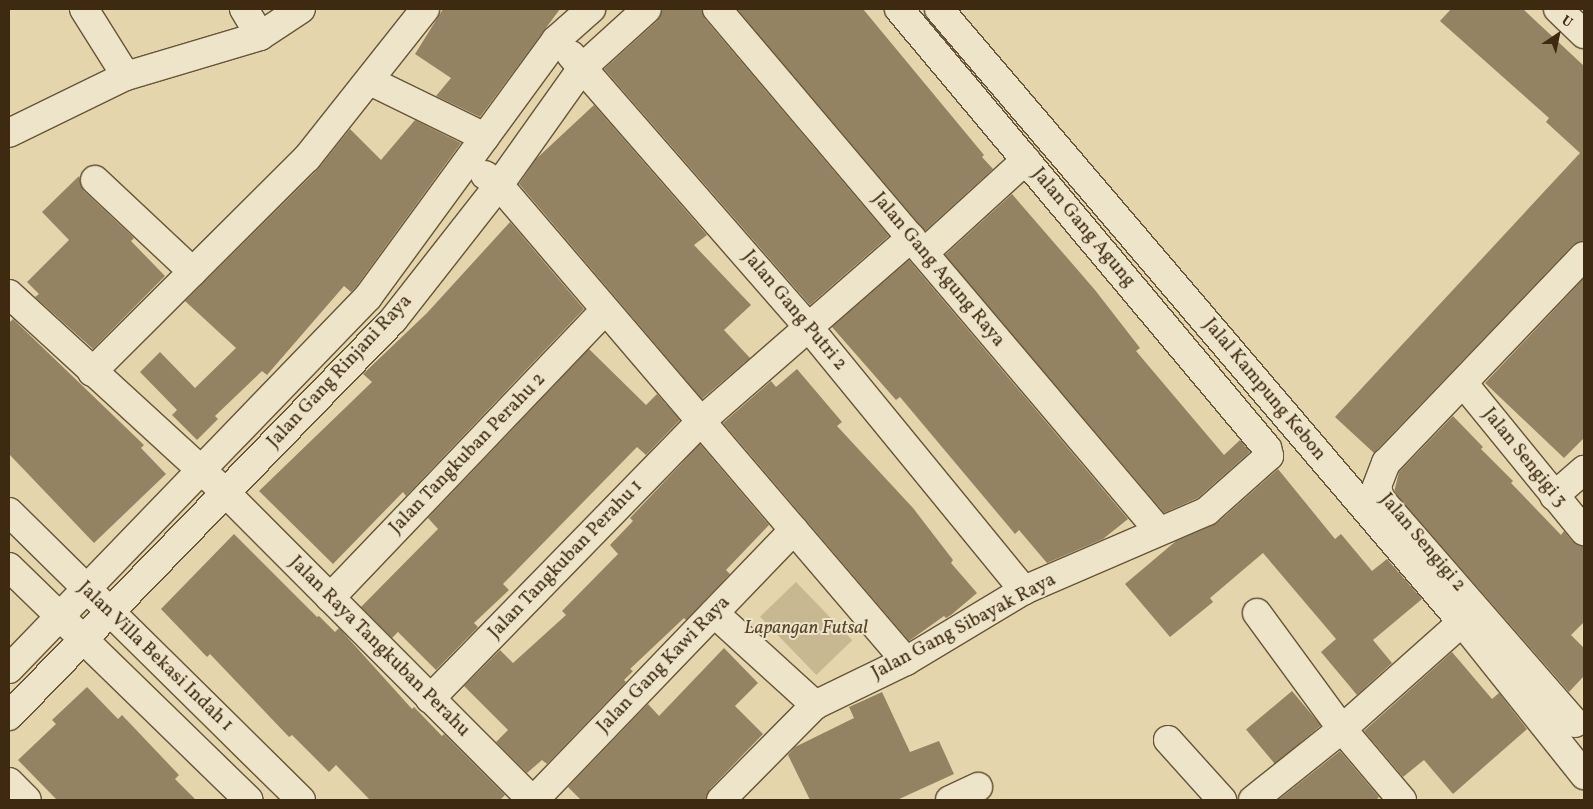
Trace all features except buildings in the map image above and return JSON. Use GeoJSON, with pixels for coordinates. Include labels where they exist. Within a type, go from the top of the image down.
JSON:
{"type":"FeatureCollection","features":[{"type":"Feature","properties":{"kind":"street"},"geometry":{"type":"LineString","coordinates":[[84,9],[126,76]]}},
{"type":"Feature","properties":{"kind":"street"},"geometry":{"type":"LineString","coordinates":[[244,9],[260,36]]}},
{"type":"Feature","properties":{"kind":"street"},"geometry":{"type":"LineString","coordinates":[[9,133],[126,76],[260,36],[301,9]]}},
{"type":"Feature","properties":{"kind":"street"},"geometry":{"type":"LineString","coordinates":[[92,372],[307,158],[370,81],[425,9]]}},
{"type":"Feature","properties":{"kind":"street","name":"Jalan Gang Rinjani Raya"},"geometry":{"type":"LineString","coordinates":[[9,669],[368,298],[556,40],[591,9]]}},
{"type":"Feature","properties":{"kind":"street","name":"Jalan Gang Rinjani Raya"},"geometry":{"type":"LineString","coordinates":[[9,716],[393,320],[499,185],[583,67],[647,9]]}},
{"type":"Feature","properties":{"kind":"street","name":"Jalan Gang Agung Raya"},"geometry":{"type":"LineString","coordinates":[[718,9],[1159,531]]}},
{"type":"Feature","properties":{"kind":"street","name":"Jalan Gang Agung"},"geometry":{"type":"LineString","coordinates":[[899,9],[1267,448]]}},
{"type":"Feature","properties":{"kind":"street","name":"Jalal Kampung Kebon"},"geometry":{"type":"LineString","coordinates":[[938,9],[1462,622],[1573,726],[1584,775]]}},
{"type":"Feature","properties":{"kind":"street"},"geometry":{"type":"LineString","coordinates":[[1558,9],[1584,34]]}},
{"type":"Feature","properties":{"kind":"street","name":"Jalan Gang Putri 2"},"geometry":{"type":"LineString","coordinates":[[556,40],[583,67],[810,329],[1024,590]]}},
{"type":"Feature","properties":{"kind":"street"},"geometry":{"type":"LineString","coordinates":[[370,81],[485,137]]}},
{"type":"Feature","properties":{"kind":"street","name":"Jalan Tangkuban Perahu 1"},"geometry":{"type":"LineString","coordinates":[[430,699],[701,421],[810,329],[1026,160]]}},
{"type":"Feature","properties":{"kind":"street"},"geometry":{"type":"LineString","coordinates":[[467,161],[499,185],[906,661]]}},
{"type":"Feature","properties":{"kind":"street"},"geometry":{"type":"LineString","coordinates":[[95,180],[193,272]]}},
{"type":"Feature","properties":{"kind":"street","name":"Jalan Sengigi 2"},"geometry":{"type":"LineString","coordinates":[[1573,726],[1378,493],[1379,476],[1386,463],[1464,384],[1584,256]]}},
{"type":"Feature","properties":{"kind":"street","name":"Jalan Raya Tangkuban Perahu"},"geometry":{"type":"LineString","coordinates":[[9,294],[226,493],[533,800]]}},
{"type":"Feature","properties":{"kind":"street"},"geometry":{"type":"LineString","coordinates":[[368,298],[393,320]]}},
{"type":"Feature","properties":{"kind":"street","name":"Jalan Tangkuban Perahu 2"},"geometry":{"type":"LineString","coordinates":[[330,598],[605,310]]}},
{"type":"Feature","properties":{"kind":"street","name":"Jalan Sengigi 3"},"geometry":{"type":"LineString","coordinates":[[1464,384],[1584,531]]}},
{"type":"Feature","properties":{"kind":"street","name":"Jalan Gang Sibayak Raya"},"geometry":{"type":"LineString","coordinates":[[722,800],[815,705],[906,661],[1024,590],[1215,506],[1266,461],[1269,453],[1267,448]]}},
{"type":"Feature","properties":{"kind":"street"},"geometry":{"type":"LineString","coordinates":[[1554,496],[1584,470]]}},
{"type":"Feature","properties":{"kind":"street","name":"Jalan Villa Bekasi Indah 1"},"geometry":{"type":"LineString","coordinates":[[9,512],[301,800]]}},
{"type":"Feature","properties":{"kind":"street","name":"Jalan Gang Kawi Raya"},"geometry":{"type":"LineString","coordinates":[[533,800],[794,530]]}},
{"type":"Feature","properties":{"kind":"street","name":"Jalan Villa Bekasi Indah 1"},"geometry":{"type":"LineString","coordinates":[[9,567],[249,800]]}},
{"type":"Feature","properties":{"kind":"street"},"geometry":{"type":"LineString","coordinates":[[714,613],[815,705]]}},
{"type":"Feature","properties":{"kind":"street"},"geometry":{"type":"LineString","coordinates":[[1257,613],[1342,729],[1402,800]]}},
{"type":"Feature","properties":{"kind":"street"},"geometry":{"type":"LineString","coordinates":[[1254,800],[1342,729],[1462,622]]}},
{"type":"Feature","properties":{"kind":"street"},"geometry":{"type":"LineString","coordinates":[[1168,740],[1222,800]]}},
{"type":"Feature","properties":{"kind":"street"},"geometry":{"type":"LineString","coordinates":[[9,782],[27,800]]}},
{"type":"Feature","properties":{"kind":"street"},"geometry":{"type":"LineString","coordinates":[[950,800],[978,787]]}},
{"type":"Feature","properties":{"kind":"green space","name":"Lapangan Futsal"},"geometry":{"type":"Polygon","coordinates":[[[796,582],[852,640],[816,675],[760,617],[796,582]]]}}]}
